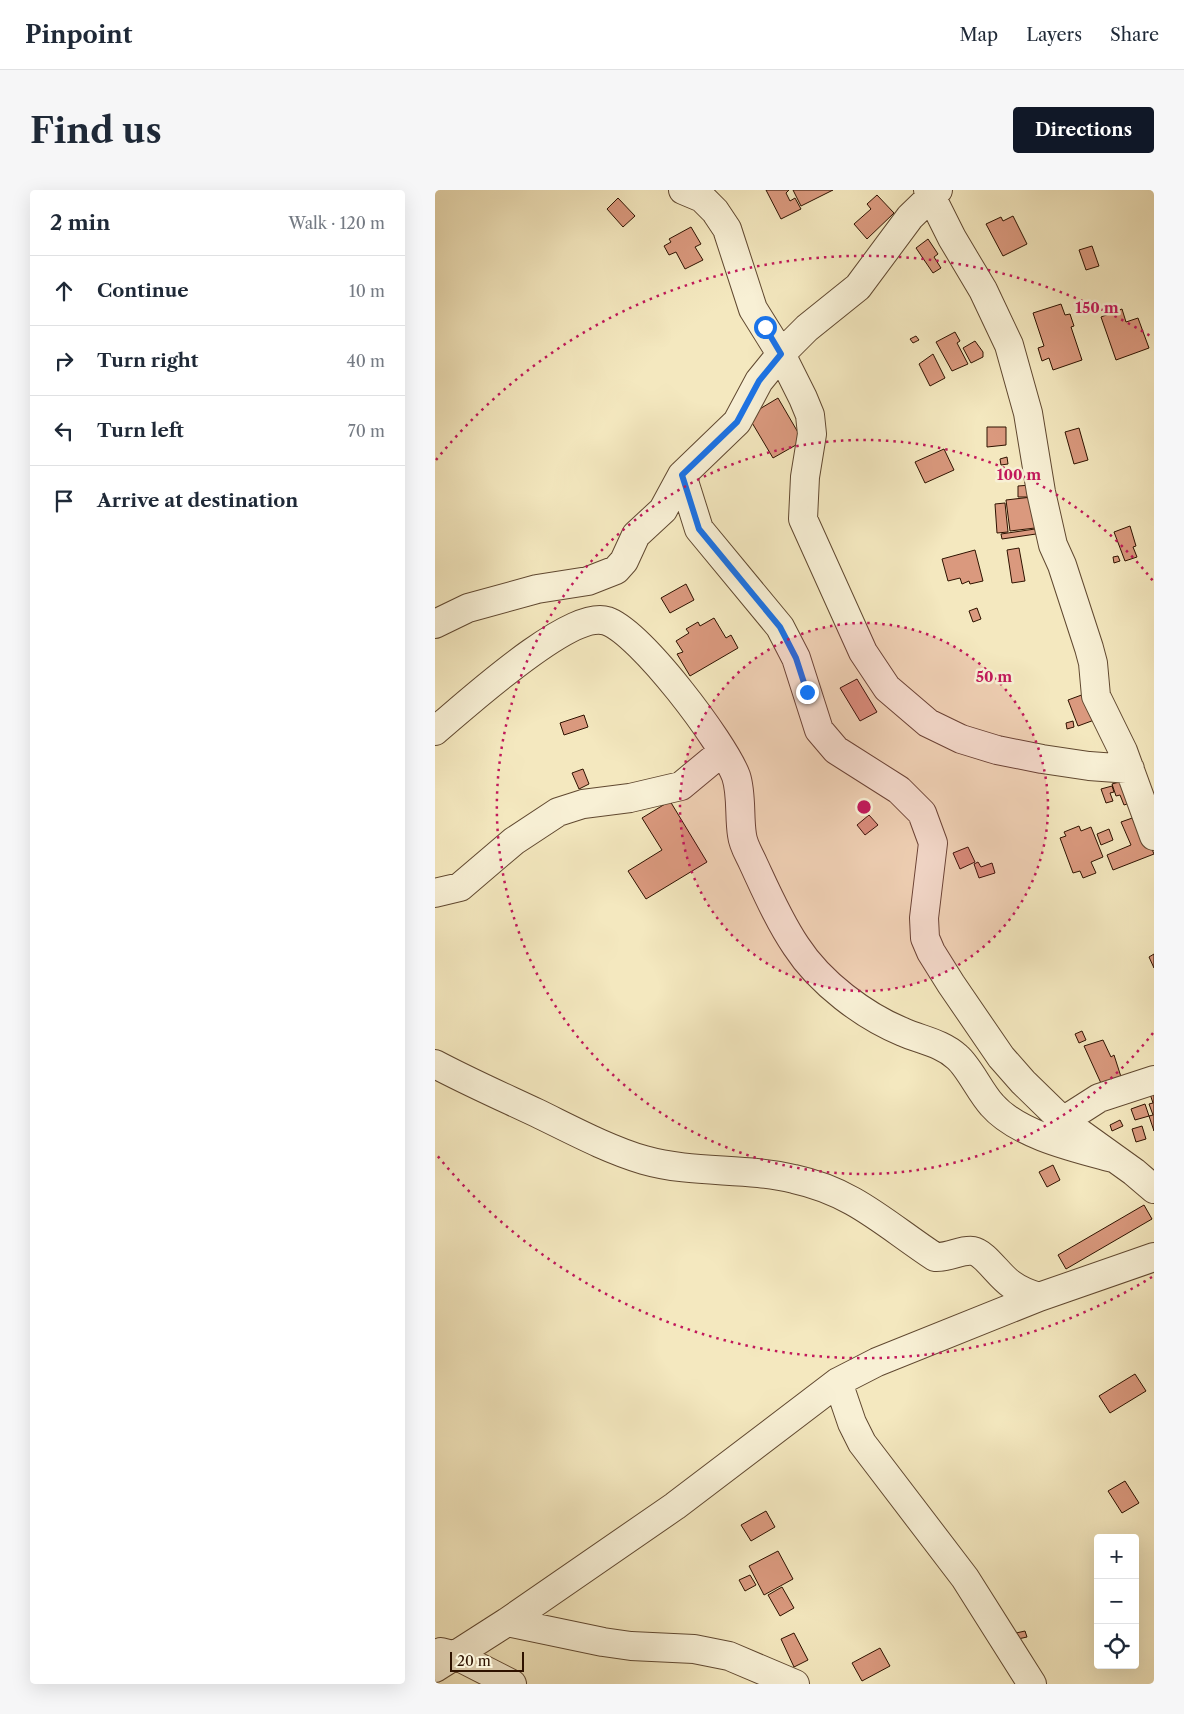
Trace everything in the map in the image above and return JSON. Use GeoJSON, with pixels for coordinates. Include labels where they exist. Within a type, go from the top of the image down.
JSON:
{"type":"FeatureCollection","features":[{"type":"Feature","properties":{"kind":"street"},"geometry":{"type":"LineString","coordinates":[[683,190],[702,198],[715,211],[727,229],[753,308],[781,354],[809,415],[812,434],[805,477],[803,519],[863,652],[887,688],[928,723],[961,739],[997,750],[1042,759],[1089,766],[1130,768]]}},
{"type":"Feature","properties":{"kind":"street"},"geometry":{"type":"LineString","coordinates":[[435,624],[469,608],[537,589],[587,581],[616,570],[624,561],[636,535],[663,510],[682,475],[737,422],[759,381],[781,354],[807,328],[858,287],[910,217],[932,192],[983,290],[1009,345],[1028,413],[1041,492],[1053,545],[1062,565],[1089,648],[1093,663],[1096,696],[1114,730],[1130,768],[1154,836]]}},
{"type":"Feature","properties":{"kind":"street"},"geometry":{"type":"LineString","coordinates":[[682,475],[699,529],[780,627],[796,658],[819,730],[836,750],[899,790],[922,813],[933,843],[924,918],[925,938],[931,952],[1001,1057],[1063,1121],[1154,1189]]}},
{"type":"Feature","properties":{"kind":"street"},"geometry":{"type":"LineString","coordinates":[[435,730],[537,648],[584,621],[606,621],[623,630],[655,662],[681,693],[722,752],[736,778],[742,838],[767,894],[797,948],[832,986],[866,1014],[903,1032],[939,1045],[958,1058],[993,1107],[1011,1121],[1066,1144],[1113,1158]]}},
{"type":"Feature","properties":{"kind":"street"},"geometry":{"type":"LineString","coordinates":[[435,893],[459,887],[519,837],[558,812],[583,804],[630,798],[681,786],[722,752]]}},
{"type":"Feature","properties":{"kind":"street"},"geometry":{"type":"LineString","coordinates":[[435,1064],[606,1146],[646,1160],[715,1170],[748,1171],[794,1179],[826,1188],[844,1195],[863,1207],[935,1257],[947,1257],[971,1250],[978,1252],[1010,1283],[1023,1292],[1039,1297]]}},
{"type":"Feature","properties":{"kind":"street"},"geometry":{"type":"LineString","coordinates":[[1063,1121],[1099,1098],[1154,1080]]}},
{"type":"Feature","properties":{"kind":"street"},"geometry":{"type":"LineString","coordinates":[[442,1658],[507,1622],[675,1506],[838,1382],[877,1362],[1039,1297],[1154,1257]]}},
{"type":"Feature","properties":{"kind":"street"},"geometry":{"type":"LineString","coordinates":[[838,1382],[852,1423],[862,1443],[965,1578],[1032,1684]]}},
{"type":"Feature","properties":{"kind":"street"},"geometry":{"type":"LineString","coordinates":[[507,1622],[603,1642],[631,1646],[664,1646],[712,1652],[729,1656],[795,1684]]}},
{"type":"Feature","properties":{"kind":"street"},"geometry":{"type":"LineString","coordinates":[[442,1658],[512,1684]]}},
{"type":"Feature","properties":{"kind":"building"},"geometry":{"type":"Polygon","coordinates":[[[766,190],[789,190],[786,193],[790,201],[795,198],[801,209],[781,219],[766,190]]]}},
{"type":"Feature","properties":{"kind":"building"},"geometry":{"type":"Polygon","coordinates":[[[793,190],[833,190],[801,206],[793,190]]]}},
{"type":"Feature","properties":{"kind":"building"},"geometry":{"type":"Polygon","coordinates":[[[877,195],[894,213],[867,239],[854,224],[871,209],[867,204],[877,195]]]}},
{"type":"Feature","properties":{"kind":"building"},"geometry":{"type":"Polygon","coordinates":[[[618,198],[635,216],[623,227],[607,209],[618,198]]]}},
{"type":"Feature","properties":{"kind":"building"},"geometry":{"type":"Polygon","coordinates":[[[1013,216],[1027,244],[1003,256],[986,224],[1001,217],[1003,221],[1013,216]]]}},
{"type":"Feature","properties":{"kind":"building"},"geometry":{"type":"Polygon","coordinates":[[[691,227],[701,244],[695,247],[703,260],[685,269],[676,252],[669,255],[664,246],[671,242],[669,239],[691,227]]]}},
{"type":"Feature","properties":{"kind":"building"},"geometry":{"type":"Polygon","coordinates":[[[928,239],[938,254],[934,257],[941,268],[933,273],[916,248],[928,239]]]}},
{"type":"Feature","properties":{"kind":"building"},"geometry":{"type":"Polygon","coordinates":[[[1092,246],[1099,266],[1086,270],[1079,250],[1092,246]]]}},
{"type":"Feature","properties":{"kind":"building"},"geometry":{"type":"Polygon","coordinates":[[[1061,304],[1065,315],[1070,314],[1074,326],[1071,327],[1082,360],[1053,370],[1049,358],[1042,361],[1038,348],[1044,346],[1033,313],[1061,304]]]}},
{"type":"Feature","properties":{"kind":"building"},"geometry":{"type":"Polygon","coordinates":[[[1122,309],[1126,322],[1138,318],[1149,348],[1116,360],[1101,317],[1122,309]]]}},
{"type":"Feature","properties":{"kind":"building"},"geometry":{"type":"Polygon","coordinates":[[[955,332],[960,341],[957,343],[968,364],[952,371],[936,342],[955,332]]]}},
{"type":"Feature","properties":{"kind":"building"},"geometry":{"type":"Polygon","coordinates":[[[916,336],[919,340],[913,343],[910,339],[916,336]]]}},
{"type":"Feature","properties":{"kind":"building"},"geometry":{"type":"Polygon","coordinates":[[[975,341],[983,352],[983,357],[971,363],[963,348],[975,341]]]}},
{"type":"Feature","properties":{"kind":"building"},"geometry":{"type":"Polygon","coordinates":[[[933,354],[945,378],[930,386],[919,364],[933,354]]]}},
{"type":"Feature","properties":{"kind":"building"},"geometry":{"type":"Polygon","coordinates":[[[778,398],[803,441],[773,458],[748,416],[778,398]]]}},
{"type":"Feature","properties":{"kind":"building"},"geometry":{"type":"Polygon","coordinates":[[[987,427],[1006,427],[1006,445],[987,447],[987,427]]]}},
{"type":"Feature","properties":{"kind":"building"},"geometry":{"type":"Polygon","coordinates":[[[1079,428],[1088,460],[1074,464],[1065,432],[1079,428]]]}},
{"type":"Feature","properties":{"kind":"building"},"geometry":{"type":"Polygon","coordinates":[[[944,449],[954,470],[925,483],[915,462],[944,449]]]}},
{"type":"Feature","properties":{"kind":"building"},"geometry":{"type":"Polygon","coordinates":[[[1007,457],[1008,464],[1001,465],[1000,459],[1007,457]]]}},
{"type":"Feature","properties":{"kind":"building"},"geometry":{"type":"Polygon","coordinates":[[[1031,485],[1034,497],[1018,497],[1018,486],[1031,485]]]}},
{"type":"Feature","properties":{"kind":"building"},"geometry":{"type":"Polygon","coordinates":[[[1032,497],[1035,528],[1010,531],[1006,500],[1032,497]]]}},
{"type":"Feature","properties":{"kind":"building"},"geometry":{"type":"Polygon","coordinates":[[[1005,503],[1008,532],[997,533],[995,504],[1005,503]]]}},
{"type":"Feature","properties":{"kind":"building"},"geometry":{"type":"Polygon","coordinates":[[[1130,526],[1136,546],[1133,547],[1137,557],[1125,561],[1114,532],[1130,526]]]}},
{"type":"Feature","properties":{"kind":"building"},"geometry":{"type":"Polygon","coordinates":[[[1035,529],[1036,534],[1002,539],[1001,534],[1035,529]]]}},
{"type":"Feature","properties":{"kind":"building"},"geometry":{"type":"Polygon","coordinates":[[[1019,548],[1025,581],[1012,583],[1007,550],[1019,548]]]}},
{"type":"Feature","properties":{"kind":"building"},"geometry":{"type":"Polygon","coordinates":[[[975,550],[983,581],[970,584],[969,581],[962,584],[960,578],[948,581],[942,559],[975,550]]]}},
{"type":"Feature","properties":{"kind":"building"},"geometry":{"type":"Polygon","coordinates":[[[1118,556],[1120,561],[1114,563],[1113,557],[1118,556]]]}},
{"type":"Feature","properties":{"kind":"building"},"geometry":{"type":"Polygon","coordinates":[[[686,584],[694,600],[670,613],[661,598],[686,584]]]}},
{"type":"Feature","properties":{"kind":"building"},"geometry":{"type":"Polygon","coordinates":[[[977,608],[981,619],[973,622],[969,611],[977,608]]]}},
{"type":"Feature","properties":{"kind":"building"},"geometry":{"type":"Polygon","coordinates":[[[714,618],[726,638],[731,635],[738,648],[690,676],[677,654],[683,652],[676,641],[689,633],[686,629],[698,622],[700,626],[714,618]]]}},
{"type":"Feature","properties":{"kind":"building"},"geometry":{"type":"Polygon","coordinates":[[[857,679],[877,712],[860,721],[840,688],[857,679]]]}},
{"type":"Feature","properties":{"kind":"building"},"geometry":{"type":"Polygon","coordinates":[[[1087,693],[1097,719],[1078,726],[1068,700],[1087,693]]]}},
{"type":"Feature","properties":{"kind":"building"},"geometry":{"type":"Polygon","coordinates":[[[584,715],[588,727],[564,735],[560,723],[584,715]]]}},
{"type":"Feature","properties":{"kind":"building"},"geometry":{"type":"Polygon","coordinates":[[[1073,721],[1074,727],[1067,729],[1066,723],[1073,721]]]}},
{"type":"Feature","properties":{"kind":"building"},"geometry":{"type":"Polygon","coordinates":[[[583,769],[589,784],[579,789],[572,773],[583,769]]]}},
{"type":"Feature","properties":{"kind":"building"},"geometry":{"type":"Polygon","coordinates":[[[1126,780],[1133,802],[1124,805],[1120,795],[1116,796],[1112,784],[1126,780]]]}},
{"type":"Feature","properties":{"kind":"building"},"geometry":{"type":"Polygon","coordinates":[[[1112,786],[1114,792],[1110,793],[1113,801],[1106,803],[1101,789],[1112,786]]]}},
{"type":"Feature","properties":{"kind":"building"},"geometry":{"type":"Polygon","coordinates":[[[670,801],[707,862],[646,899],[628,871],[662,850],[642,818],[670,801]]]}},
{"type":"Feature","properties":{"kind":"building"},"geometry":{"type":"Polygon","coordinates":[[[869,815],[878,825],[865,835],[857,825],[869,815]]]}},
{"type":"Feature","properties":{"kind":"building"},"geometry":{"type":"Polygon","coordinates":[[[1138,816],[1154,854],[1113,870],[1107,855],[1131,845],[1121,822],[1138,816]]]}},
{"type":"Feature","properties":{"kind":"building"},"geometry":{"type":"Polygon","coordinates":[[[1079,826],[1081,831],[1091,827],[1103,857],[1091,862],[1096,873],[1083,878],[1080,871],[1073,873],[1060,838],[1066,836],[1064,832],[1079,826]]]}},
{"type":"Feature","properties":{"kind":"building"},"geometry":{"type":"Polygon","coordinates":[[[1109,829],[1113,840],[1101,845],[1097,834],[1109,829]]]}},
{"type":"Feature","properties":{"kind":"building"},"geometry":{"type":"Polygon","coordinates":[[[968,847],[975,862],[960,869],[953,853],[968,847]]]}},
{"type":"Feature","properties":{"kind":"building"},"geometry":{"type":"Polygon","coordinates":[[[978,862],[981,867],[992,863],[995,873],[979,878],[974,864],[978,862]]]}},
{"type":"Feature","properties":{"kind":"building"},"geometry":{"type":"Polygon","coordinates":[[[1154,954],[1154,968],[1149,957],[1154,954]]]}},
{"type":"Feature","properties":{"kind":"building"},"geometry":{"type":"Polygon","coordinates":[[[1082,1031],[1086,1040],[1079,1043],[1075,1034],[1082,1031]]]}},
{"type":"Feature","properties":{"kind":"building"},"geometry":{"type":"Polygon","coordinates":[[[1103,1040],[1111,1057],[1114,1055],[1123,1083],[1105,1092],[1084,1046],[1103,1040]]]}},
{"type":"Feature","properties":{"kind":"building"},"geometry":{"type":"Polygon","coordinates":[[[1154,1089],[1154,1131],[1149,1116],[1153,1115],[1149,1104],[1153,1103],[1149,1091],[1154,1089]]]}},
{"type":"Feature","properties":{"kind":"building"},"geometry":{"type":"Polygon","coordinates":[[[1145,1104],[1149,1116],[1135,1120],[1131,1109],[1145,1104]]]}},
{"type":"Feature","properties":{"kind":"building"},"geometry":{"type":"Polygon","coordinates":[[[1120,1120],[1123,1126],[1112,1131],[1110,1125],[1120,1120]]]}},
{"type":"Feature","properties":{"kind":"building"},"geometry":{"type":"Polygon","coordinates":[[[1142,1126],[1146,1139],[1136,1142],[1132,1129],[1142,1126]]]}},
{"type":"Feature","properties":{"kind":"building"},"geometry":{"type":"Polygon","coordinates":[[[1053,1165],[1060,1180],[1047,1187],[1039,1172],[1053,1165]]]}},
{"type":"Feature","properties":{"kind":"building"},"geometry":{"type":"Polygon","coordinates":[[[1144,1205],[1152,1219],[1066,1269],[1058,1255],[1144,1205]]]}},
{"type":"Feature","properties":{"kind":"building"},"geometry":{"type":"Polygon","coordinates":[[[1135,1374],[1146,1391],[1110,1413],[1099,1396],[1135,1374]]]}},
{"type":"Feature","properties":{"kind":"building"},"geometry":{"type":"Polygon","coordinates":[[[1125,1481],[1139,1503],[1122,1513],[1108,1491],[1125,1481]]]}},
{"type":"Feature","properties":{"kind":"building"},"geometry":{"type":"Polygon","coordinates":[[[766,1511],[775,1527],[751,1541],[741,1525],[766,1511]]]}},
{"type":"Feature","properties":{"kind":"building"},"geometry":{"type":"Polygon","coordinates":[[[778,1551],[793,1579],[764,1595],[749,1566],[778,1551]]]}},
{"type":"Feature","properties":{"kind":"building"},"geometry":{"type":"Polygon","coordinates":[[[750,1575],[756,1585],[745,1591],[739,1580],[750,1575]]]}},
{"type":"Feature","properties":{"kind":"building"},"geometry":{"type":"Polygon","coordinates":[[[782,1587],[794,1608],[780,1616],[768,1595],[782,1587]]]}},
{"type":"Feature","properties":{"kind":"building"},"geometry":{"type":"Polygon","coordinates":[[[1025,1631],[1027,1637],[1018,1639],[1016,1633],[1025,1631]]]}},
{"type":"Feature","properties":{"kind":"building"},"geometry":{"type":"Polygon","coordinates":[[[794,1633],[808,1660],[794,1667],[781,1639],[794,1633]]]}},
{"type":"Feature","properties":{"kind":"building"},"geometry":{"type":"Polygon","coordinates":[[[880,1648],[890,1666],[862,1681],[852,1663],[880,1648]]]}},
{"type":"Feature","properties":{"kind":"route"},"geometry":{"type":"LineString","coordinates":[[765,327],[781,354],[759,381],[737,422],[695,460],[682,475],[699,529],[727,560],[780,627],[796,658],[807,692]]}}]}
